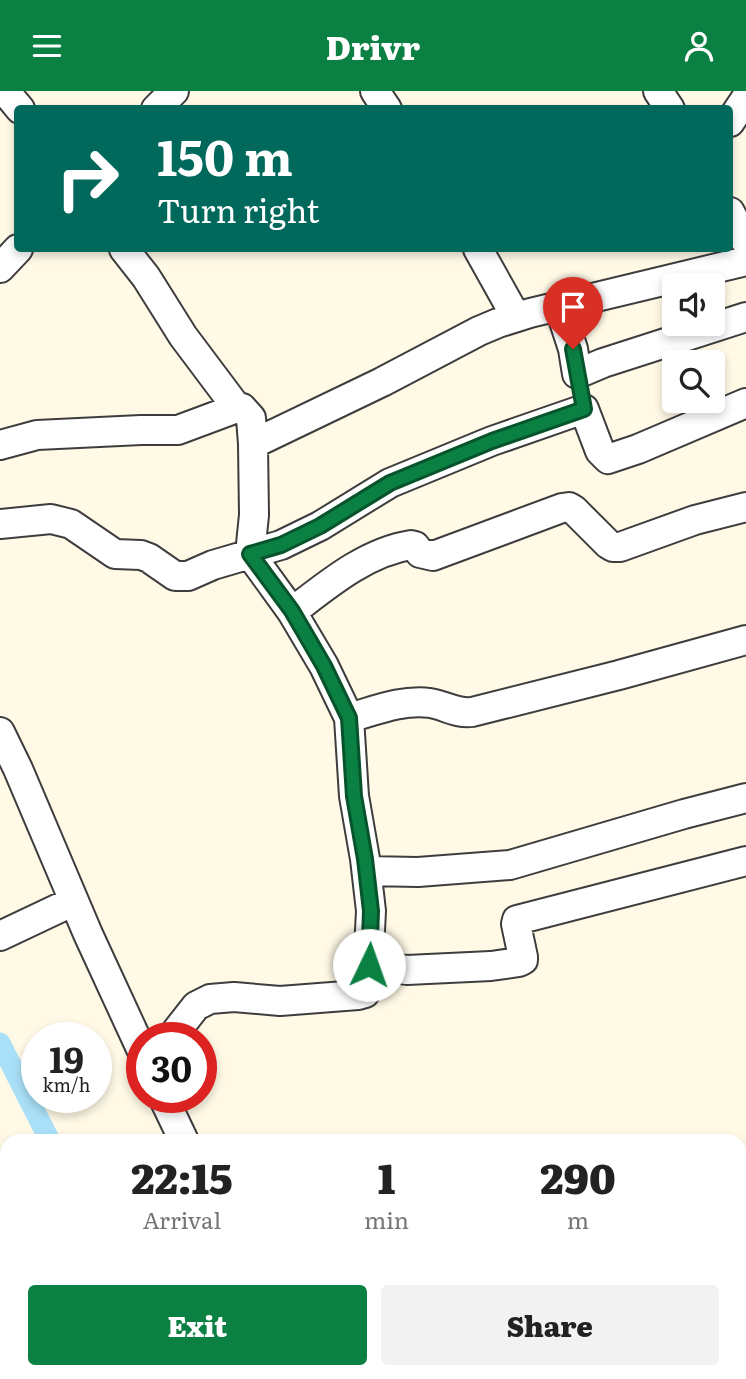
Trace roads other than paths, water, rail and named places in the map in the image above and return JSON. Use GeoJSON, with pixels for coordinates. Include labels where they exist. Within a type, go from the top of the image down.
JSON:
{"type":"FeatureCollection","features":[{"type":"Feature","properties":{"kind":"street"},"geometry":{"type":"LineString","coordinates":[[5,91],[17,105]]}},
{"type":"Feature","properties":{"kind":"street"},"geometry":{"type":"LineString","coordinates":[[160,105],[174,91]]}},
{"type":"Feature","properties":{"kind":"street"},"geometry":{"type":"LineString","coordinates":[[733,118],[746,98]]}},
{"type":"Feature","properties":{"kind":"street"},"geometry":{"type":"LineString","coordinates":[[733,218],[746,243]]}},
{"type":"Feature","properties":{"kind":"street"},"geometry":{"type":"LineString","coordinates":[[0,268],[16,252]]}},
{"type":"Feature","properties":{"kind":"street"},"geometry":{"type":"LineString","coordinates":[[126,252],[146,277],[183,336],[237,408]]}},
{"type":"Feature","properties":{"kind":"street"},"geometry":{"type":"LineString","coordinates":[[480,252],[516,317]]}},
{"type":"Feature","properties":{"kind":"street"},"geometry":{"type":"LineString","coordinates":[[253,444],[382,382],[479,331],[516,317],[746,261]]}},
{"type":"Feature","properties":{"kind":"street"},"geometry":{"type":"LineString","coordinates":[[559,306],[573,349],[584,409],[600,451],[608,459],[746,403]]}},
{"type":"Feature","properties":{"kind":"street"},"geometry":{"type":"LineString","coordinates":[[577,374],[603,363],[746,317]]}},
{"type":"Feature","properties":{"kind":"street"},"geometry":{"type":"LineString","coordinates":[[0,445],[37,435],[141,429],[178,430],[242,408],[251,418],[253,444],[254,515],[250,554],[292,611],[324,666],[349,718],[354,796],[371,911],[365,993],[280,1001],[234,997],[210,999],[196,1006],[184,1022]]}},
{"type":"Feature","properties":{"kind":"street"},"geometry":{"type":"LineString","coordinates":[[0,524],[51,519],[71,524],[115,554],[141,555],[170,574],[188,576],[213,565],[281,545],[320,526],[390,483],[492,441],[584,409]]}},
{"type":"Feature","properties":{"kind":"street"},"geometry":{"type":"LineString","coordinates":[[292,611],[344,573],[370,559],[411,545],[420,553],[433,556],[562,508],[569,507],[574,510],[608,544],[620,547],[695,520],[746,507]]}},
{"type":"Feature","properties":{"kind":"street"},"geometry":{"type":"LineString","coordinates":[[349,718],[398,705],[423,702],[458,712],[472,712],[746,640]]}},
{"type":"Feature","properties":{"kind":"street"},"geometry":{"type":"LineString","coordinates":[[0,732],[129,1022]]}},
{"type":"Feature","properties":{"kind":"street"},"geometry":{"type":"LineString","coordinates":[[366,871],[418,872],[510,865],[746,798]]}},
{"type":"Feature","properties":{"kind":"street"},"geometry":{"type":"LineString","coordinates":[[369,965],[407,970],[519,962],[523,957],[517,921],[746,861]]}},
{"type":"Feature","properties":{"kind":"street"},"geometry":{"type":"LineString","coordinates":[[2,935],[74,901]]}},
{"type":"Feature","properties":{"kind":"street"},"geometry":{"type":"LineString","coordinates":[[171,1113],[181,1134]]}},
{"type":"Feature","properties":{"kind":"waterway"},"geometry":{"type":"LineString","coordinates":[[0,1043],[46,1134]]}}]}
